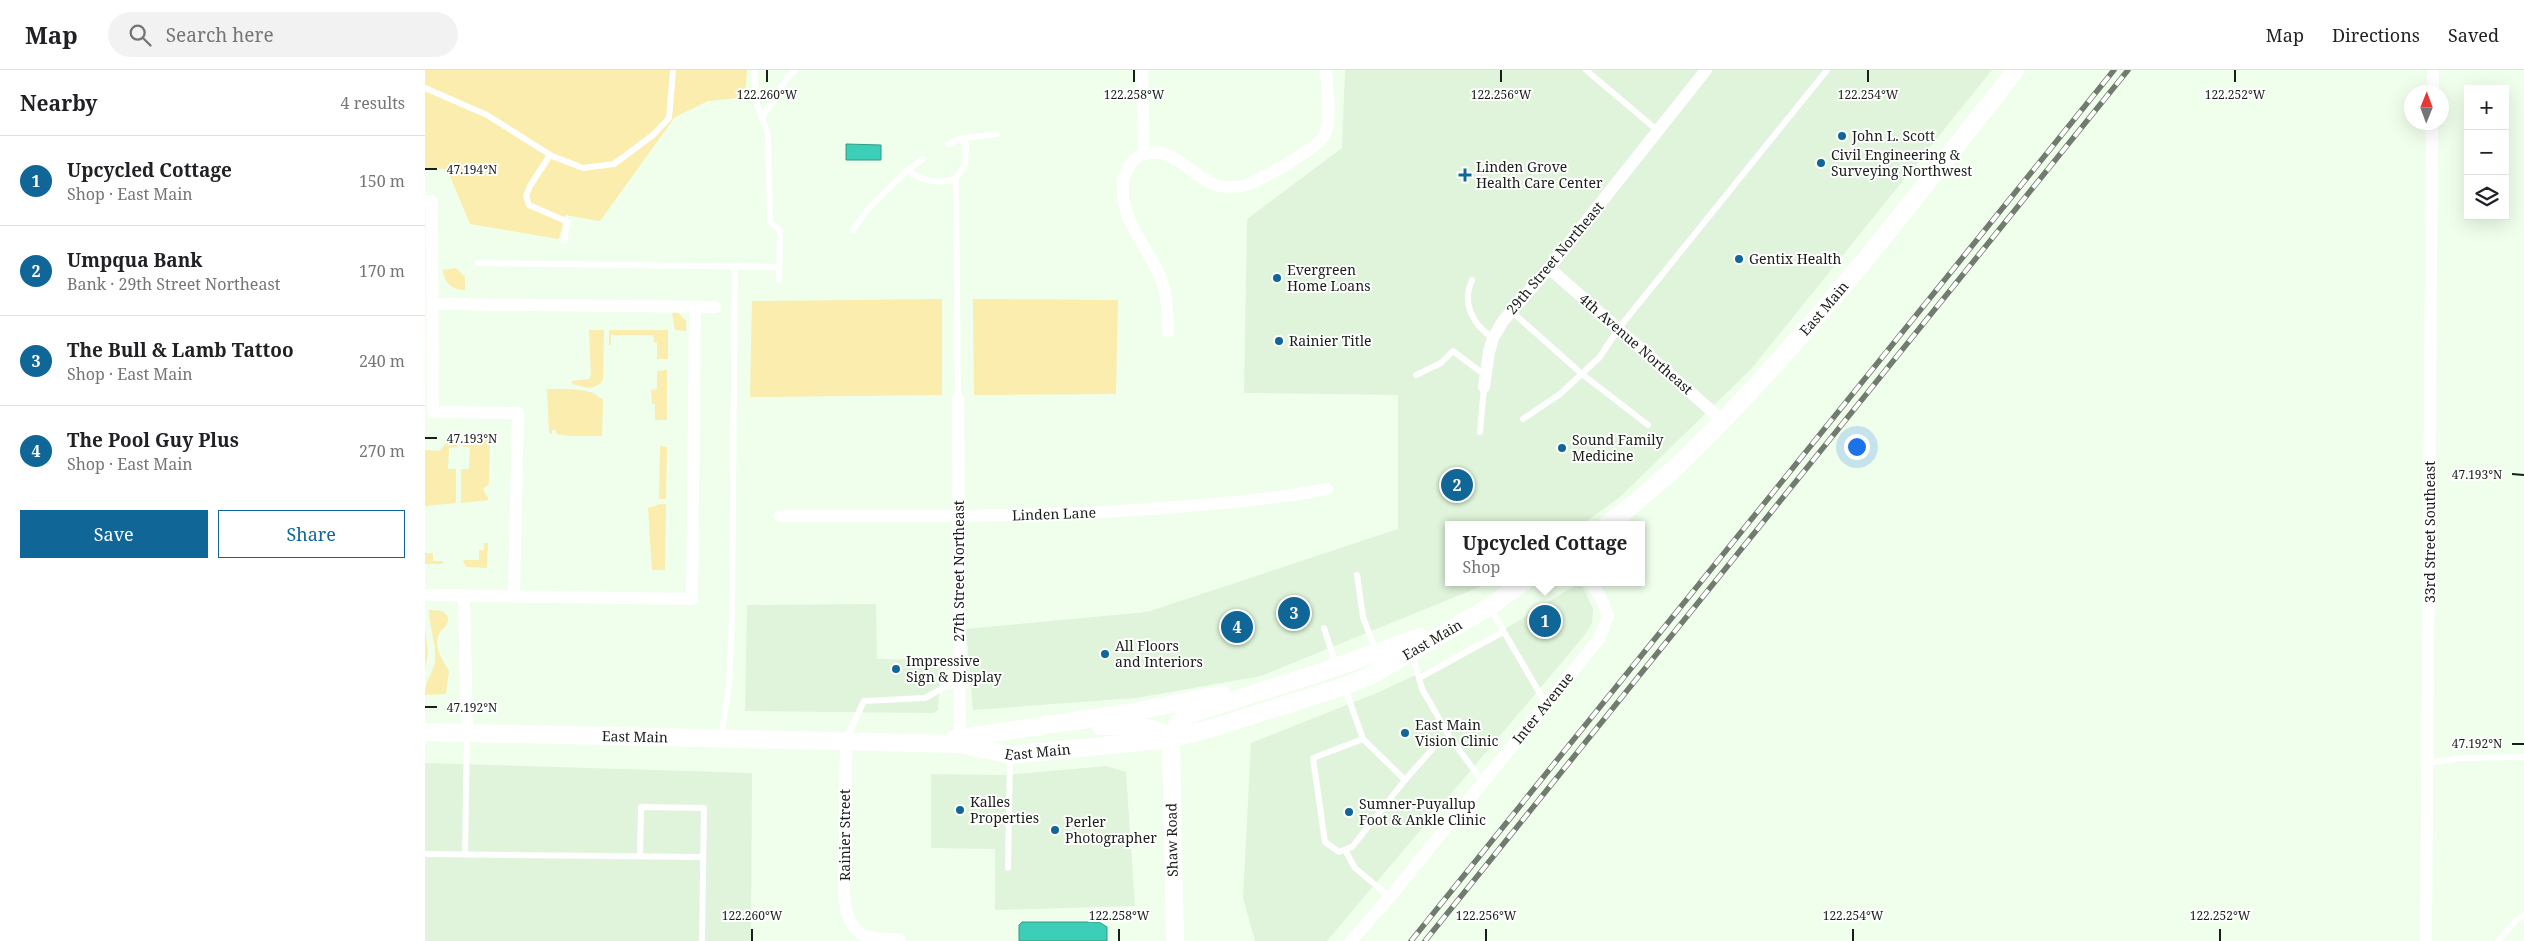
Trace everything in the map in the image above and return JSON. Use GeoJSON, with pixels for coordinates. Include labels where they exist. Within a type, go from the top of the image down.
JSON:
{"type":"FeatureCollection","features":[{"type":"Feature","properties":{"kind":"main road","name":"East Main"},"geometry":{"type":"LineString","coordinates":[[1611,521],[1656,485],[1723,421],[1800,337],[2016,70]]}},
{"type":"Feature","properties":{"kind":"main road","name":"East Main"},"geometry":{"type":"LineString","coordinates":[[960,741],[1011,755],[1171,739],[1345,686],[1370,676],[1489,607],[1518,586]]}},
{"type":"Feature","properties":{"kind":"main road","name":"East Main"},"geometry":{"type":"LineString","coordinates":[[1171,739],[1178,723],[1187,715],[1331,669],[1468,619]]}},
{"type":"Feature","properties":{"kind":"main road","name":"East Main"},"geometry":{"type":"LineString","coordinates":[[425,732],[960,741],[1032,726],[1127,713],[1253,689],[1331,669]]}},
{"type":"Feature","properties":{"kind":"main road","name":"East Main"},"geometry":{"type":"LineString","coordinates":[[1032,726],[1141,727],[1163,733],[1171,739]]}},
{"type":"Feature","properties":{"kind":"main road","name":"Shaw Road"},"geometry":{"type":"LineString","coordinates":[[1171,739],[1175,941]]}},
{"type":"Feature","properties":{"kind":"street"},"geometry":{"type":"LineString","coordinates":[[1142,70],[1144,154]]}},
{"type":"Feature","properties":{"kind":"street"},"geometry":{"type":"LineString","coordinates":[[1168,332],[1167,300],[1160,277],[1128,216],[1123,200],[1124,178],[1128,168],[1136,158],[1144,154],[1161,153],[1175,158],[1206,180],[1220,186],[1239,186],[1253,182],[1314,148],[1324,136],[1329,108],[1326,70]]}},
{"type":"Feature","properties":{"kind":"street","name":"29th Street Northeast"},"geometry":{"type":"LineString","coordinates":[[1484,381],[1493,338],[1511,311],[1549,268],[1706,70]]}},
{"type":"Feature","properties":{"kind":"street"},"geometry":{"type":"LineString","coordinates":[[2433,70],[2433,85]]}},
{"type":"Feature","properties":{"kind":"street","name":"33rd Street Southeast"},"geometry":{"type":"LineString","coordinates":[[2426,941],[2433,130]]}},
{"type":"Feature","properties":{"kind":"street"},"geometry":{"type":"LineString","coordinates":[[425,201],[432,201],[433,412],[518,413],[514,595]]}},
{"type":"Feature","properties":{"kind":"street","name":"4th Avenue Northeast"},"geometry":{"type":"LineString","coordinates":[[1549,268],[1723,421]]}},
{"type":"Feature","properties":{"kind":"street"},"geometry":{"type":"LineString","coordinates":[[433,304],[715,307]]}},
{"type":"Feature","properties":{"kind":"street"},"geometry":{"type":"LineString","coordinates":[[425,595],[692,599],[695,307]]}},
{"type":"Feature","properties":{"kind":"street","name":"27th Street Northeast"},"geometry":{"type":"LineString","coordinates":[[958,398],[960,741]]}},
{"type":"Feature","properties":{"kind":"street","name":"Linden Lane"},"geometry":{"type":"LineString","coordinates":[[780,516],[959,516],[1130,511],[1221,503],[1327,489]]}},
{"type":"Feature","properties":{"kind":"street","name":"Inter Avenue"},"geometry":{"type":"LineString","coordinates":[[1351,941],[1390,897],[1599,639],[1608,616],[1600,596],[1593,586]]}},
{"type":"Feature","properties":{"kind":"street"},"geometry":{"type":"LineString","coordinates":[[464,595],[467,732]]}},
{"type":"Feature","properties":{"kind":"street","name":"Rainier Street"},"geometry":{"type":"LineString","coordinates":[[846,740],[844,895],[847,915],[855,929],[867,938],[875,940],[900,940]]}},
{"type":"Feature","properties":{"kind":"lane"},"geometry":{"type":"LineString","coordinates":[[425,88],[487,115],[550,155],[583,168],[614,164],[631,153],[669,118],[673,70]]}},
{"type":"Feature","properties":{"kind":"lane"},"geometry":{"type":"LineString","coordinates":[[754,70],[757,104],[768,134],[770,222],[779,230],[779,280]]}},
{"type":"Feature","properties":{"kind":"lane"},"geometry":{"type":"LineString","coordinates":[[762,117],[788,77],[795,70]]}},
{"type":"Feature","properties":{"kind":"lane"},"geometry":{"type":"LineString","coordinates":[[1586,70],[1658,131]]}},
{"type":"Feature","properties":{"kind":"lane"},"geometry":{"type":"LineString","coordinates":[[1523,419],[1560,394],[1599,358],[1619,328],[1827,70]]}},
{"type":"Feature","properties":{"kind":"lane"},"geometry":{"type":"LineString","coordinates":[[948,144],[959,139],[997,134]]}},
{"type":"Feature","properties":{"kind":"lane"},"geometry":{"type":"LineString","coordinates":[[909,170],[917,178],[925,180],[939,182],[956,179],[961,173],[967,156],[967,145],[959,139]]}},
{"type":"Feature","properties":{"kind":"lane"},"geometry":{"type":"LineString","coordinates":[[550,155],[530,186],[526,196],[529,205],[568,222],[563,241]]}},
{"type":"Feature","properties":{"kind":"lane"},"geometry":{"type":"LineString","coordinates":[[853,230],[870,206],[923,159]]}},
{"type":"Feature","properties":{"kind":"lane"},"geometry":{"type":"LineString","coordinates":[[956,179],[958,398]]}},
{"type":"Feature","properties":{"kind":"lane"},"geometry":{"type":"LineString","coordinates":[[478,263],[779,267]]}},
{"type":"Feature","properties":{"kind":"lane"},"geometry":{"type":"LineString","coordinates":[[721,737],[729,686],[732,616],[735,266]]}},
{"type":"Feature","properties":{"kind":"lane"},"geometry":{"type":"LineString","coordinates":[[1472,280],[1468,292],[1472,317],[1477,326],[1493,338]]}},
{"type":"Feature","properties":{"kind":"lane"},"geometry":{"type":"LineString","coordinates":[[1511,311],[1582,374],[1648,425]]}},
{"type":"Feature","properties":{"kind":"lane"},"geometry":{"type":"LineString","coordinates":[[1416,375],[1441,363],[1453,351],[1484,381],[1480,432]]}},
{"type":"Feature","properties":{"kind":"lane"},"geometry":{"type":"LineString","coordinates":[[1357,575],[1363,617],[1377,653]]}},
{"type":"Feature","properties":{"kind":"lane"},"geometry":{"type":"LineString","coordinates":[[1489,607],[1546,704]]}},
{"type":"Feature","properties":{"kind":"lane"},"geometry":{"type":"LineString","coordinates":[[1324,628],[1331,669]]}},
{"type":"Feature","properties":{"kind":"lane"},"geometry":{"type":"LineString","coordinates":[[1419,678],[1503,632]]}},
{"type":"Feature","properties":{"kind":"lane"},"geometry":{"type":"LineString","coordinates":[[1411,652],[1421,689],[1451,739],[1483,782]]}},
{"type":"Feature","properties":{"kind":"lane"},"geometry":{"type":"LineString","coordinates":[[846,740],[864,701],[925,698],[945,687],[959,684]]}},
{"type":"Feature","properties":{"kind":"lane"},"geometry":{"type":"LineString","coordinates":[[1345,686],[1363,739],[1405,780]]}},
{"type":"Feature","properties":{"kind":"lane"},"geometry":{"type":"LineString","coordinates":[[465,854],[467,732]]}},
{"type":"Feature","properties":{"kind":"lane"},"geometry":{"type":"LineString","coordinates":[[1363,739],[1313,758],[1325,842],[1339,852],[1352,848],[1405,780],[1435,746]]}},
{"type":"Feature","properties":{"kind":"lane"},"geometry":{"type":"LineString","coordinates":[[1008,868],[1011,755]]}},
{"type":"Feature","properties":{"kind":"lane"},"geometry":{"type":"LineString","coordinates":[[2428,764],[2461,758],[2524,757]]}},
{"type":"Feature","properties":{"kind":"lane"},"geometry":{"type":"LineString","coordinates":[[640,856],[641,807],[704,808],[702,941]]}},
{"type":"Feature","properties":{"kind":"lane"},"geometry":{"type":"LineString","coordinates":[[1345,850],[1355,868],[1390,897]]}},
{"type":"Feature","properties":{"kind":"lane"},"geometry":{"type":"LineString","coordinates":[[425,854],[703,857]]}},
{"type":"Feature","properties":{"kind":"lane"},"geometry":{"type":"LineString","coordinates":[[2498,941],[2524,915]]}},
{"type":"Feature","properties":{"kind":"shaded area"},"geometry":{"type":"Polygon","coordinates":[[[425,70],[747,70],[746,86],[739,98],[708,101],[675,117],[600,221],[565,215],[559,239],[470,224],[447,169],[425,168],[425,70]]]}},
{"type":"Feature","properties":{"kind":"shaded area"},"geometry":{"type":"Polygon","coordinates":[[[1345,70],[1992,70],[1752,368],[1619,498],[1587,521],[1445,521],[1445,586],[1482,586],[1261,676],[1136,698],[973,710],[966,629],[1147,612],[1398,529],[1398,395],[1244,393],[1247,219],[1342,148],[1345,70]]]}},
{"type":"Feature","properties":{"kind":"shaded area"},"geometry":{"type":"Polygon","coordinates":[[[456,268],[465,277],[465,290],[456,289],[449,285],[445,279],[443,270],[456,268]]]}},
{"type":"Feature","properties":{"kind":"shaded area"},"geometry":{"type":"Polygon","coordinates":[[[942,299],[942,395],[750,397],[752,301],[942,299]]]}},
{"type":"Feature","properties":{"kind":"shaded area"},"geometry":{"type":"Polygon","coordinates":[[[973,299],[1118,300],[1116,394],[974,395],[973,299]]]}},
{"type":"Feature","properties":{"kind":"shaded area"},"geometry":{"type":"Polygon","coordinates":[[[677,312],[686,321],[686,331],[675,330],[672,313],[677,312]]]}},
{"type":"Feature","properties":{"kind":"shaded area"},"geometry":{"type":"Polygon","coordinates":[[[589,330],[604,330],[603,380],[596,386],[589,388],[572,384],[572,381],[589,379],[591,375],[589,330]]]}},
{"type":"Feature","properties":{"kind":"shaded area"},"geometry":{"type":"Polygon","coordinates":[[[609,330],[668,330],[668,359],[657,359],[657,343],[654,342],[653,335],[611,335],[611,345],[609,345],[609,330]]]}},
{"type":"Feature","properties":{"kind":"shaded area"},"geometry":{"type":"Polygon","coordinates":[[[667,370],[667,420],[655,420],[655,404],[652,404],[651,390],[657,389],[657,371],[667,370]]]}},
{"type":"Feature","properties":{"kind":"shaded area"},"geometry":{"type":"Polygon","coordinates":[[[547,389],[582,390],[593,393],[603,399],[602,436],[569,436],[557,434],[556,430],[552,430],[552,434],[549,433],[547,389]]]}},
{"type":"Feature","properties":{"kind":"shaded area"},"geometry":{"type":"Polygon","coordinates":[[[450,439],[458,439],[458,447],[449,448],[448,469],[456,469],[456,503],[425,506],[425,450],[439,451],[450,439]]]}},
{"type":"Feature","properties":{"kind":"shaded area"},"geometry":{"type":"Polygon","coordinates":[[[464,440],[490,440],[489,484],[483,489],[489,500],[461,503],[461,469],[469,469],[470,447],[463,447],[464,440]]]}},
{"type":"Feature","properties":{"kind":"shaded area"},"geometry":{"type":"Polygon","coordinates":[[[660,446],[667,447],[666,499],[659,499],[660,446]]]}},
{"type":"Feature","properties":{"kind":"shaded area"},"geometry":{"type":"Polygon","coordinates":[[[666,504],[665,570],[652,570],[648,508],[666,504]]]}},
{"type":"Feature","properties":{"kind":"shaded area"},"geometry":{"type":"Polygon","coordinates":[[[484,543],[488,543],[487,568],[466,567],[463,560],[479,560],[479,550],[484,550],[484,543]]]}},
{"type":"Feature","properties":{"kind":"shaded area"},"geometry":{"type":"Polygon","coordinates":[[[425,553],[433,553],[433,561],[443,561],[443,564],[425,564],[425,553]]]}},
{"type":"Feature","properties":{"kind":"shaded area"},"geometry":{"type":"Polygon","coordinates":[[[1574,586],[1583,587],[1593,609],[1592,623],[1584,636],[1327,941],[1255,941],[1243,898],[1251,743],[1379,692],[1478,646],[1574,586]]]}},
{"type":"Feature","properties":{"kind":"shaded area"},"geometry":{"type":"Polygon","coordinates":[[[876,604],[877,659],[942,660],[938,710],[934,713],[745,711],[747,605],[876,604]]]}},
{"type":"Feature","properties":{"kind":"shaded area"},"geometry":{"type":"Polygon","coordinates":[[[429,610],[443,611],[448,617],[447,624],[437,639],[438,649],[449,671],[446,694],[425,695],[426,685],[435,661],[429,610]]]}},
{"type":"Feature","properties":{"kind":"shaded area"},"geometry":{"type":"Polygon","coordinates":[[[425,629],[428,653],[425,670],[425,629]]]}},
{"type":"Feature","properties":{"kind":"shaded area"},"geometry":{"type":"Polygon","coordinates":[[[425,763],[752,773],[751,941],[425,941],[425,763]]]}},
{"type":"Feature","properties":{"kind":"shaded area"},"geometry":{"type":"Polygon","coordinates":[[[1106,766],[1126,772],[1135,906],[995,910],[995,849],[931,848],[931,774],[1004,775],[1106,766]]]}},
{"type":"Feature","properties":{"kind":"water"},"geometry":{"type":"Polygon","coordinates":[[[846,144],[881,145],[881,160],[846,160],[846,144]]]}},
{"type":"Feature","properties":{"kind":"water"},"geometry":{"type":"Polygon","coordinates":[[[1022,922],[1099,922],[1107,927],[1107,941],[1019,941],[1019,925],[1022,922]]]}},
{"type":"Feature","properties":{"kind":"railway"},"geometry":{"type":"LineString","coordinates":[[1411,941],[2114,70]]}},
{"type":"Feature","properties":{"kind":"railway"},"geometry":{"type":"LineString","coordinates":[[1425,941],[2128,70]]}},
{"type":"Feature","properties":{"kind":"place","name":"John L. Scott"},"geometry":{"type":"Point","coordinates":[1842,136]}},
{"type":"Feature","properties":{"kind":"place","name":"Civil Engineering & Surveying Northwest"},"geometry":{"type":"Point","coordinates":[1821,163]}},
{"type":"Feature","properties":{"kind":"place","name":"Linden Grove Health Care Center"},"geometry":{"type":"Point","coordinates":[1465,175]}},
{"type":"Feature","properties":{"kind":"place","name":"Gentix Health"},"geometry":{"type":"Point","coordinates":[1739,259]}},
{"type":"Feature","properties":{"kind":"place","name":"Evergreen Home Loans"},"geometry":{"type":"Point","coordinates":[1277,278]}},
{"type":"Feature","properties":{"kind":"place","name":"Rainier Title"},"geometry":{"type":"Point","coordinates":[1279,341]}},
{"type":"Feature","properties":{"kind":"place","name":"Sound Family Medicine"},"geometry":{"type":"Point","coordinates":[1562,448]}},
{"type":"Feature","properties":{"kind":"place","name":"Umpqua Bank"},"geometry":{"type":"Point","coordinates":[1457,485]}},
{"type":"Feature","properties":{"kind":"place","name":"The Bull & Lamb Tattoo"},"geometry":{"type":"Point","coordinates":[1294,613]}},
{"type":"Feature","properties":{"kind":"place","name":"Upcycled Cottage"},"geometry":{"type":"Point","coordinates":[1545,621]}},
{"type":"Feature","properties":{"kind":"place","name":"The Pool Guy Plus"},"geometry":{"type":"Point","coordinates":[1237,627]}},
{"type":"Feature","properties":{"kind":"place","name":"All Floors and Interiors"},"geometry":{"type":"Point","coordinates":[1105,654]}},
{"type":"Feature","properties":{"kind":"place","name":"Impressive Sign & Display"},"geometry":{"type":"Point","coordinates":[896,669]}},
{"type":"Feature","properties":{"kind":"place","name":"East Main Vision Clinic"},"geometry":{"type":"Point","coordinates":[1405,733]}},
{"type":"Feature","properties":{"kind":"place","name":"Kalles Properties"},"geometry":{"type":"Point","coordinates":[960,810]}},
{"type":"Feature","properties":{"kind":"place","name":"Sumner-Puyallup Foot & Ankle Clinic"},"geometry":{"type":"Point","coordinates":[1349,812]}},
{"type":"Feature","properties":{"kind":"place","name":"Perler Photographer"},"geometry":{"type":"Point","coordinates":[1055,830]}}]}
